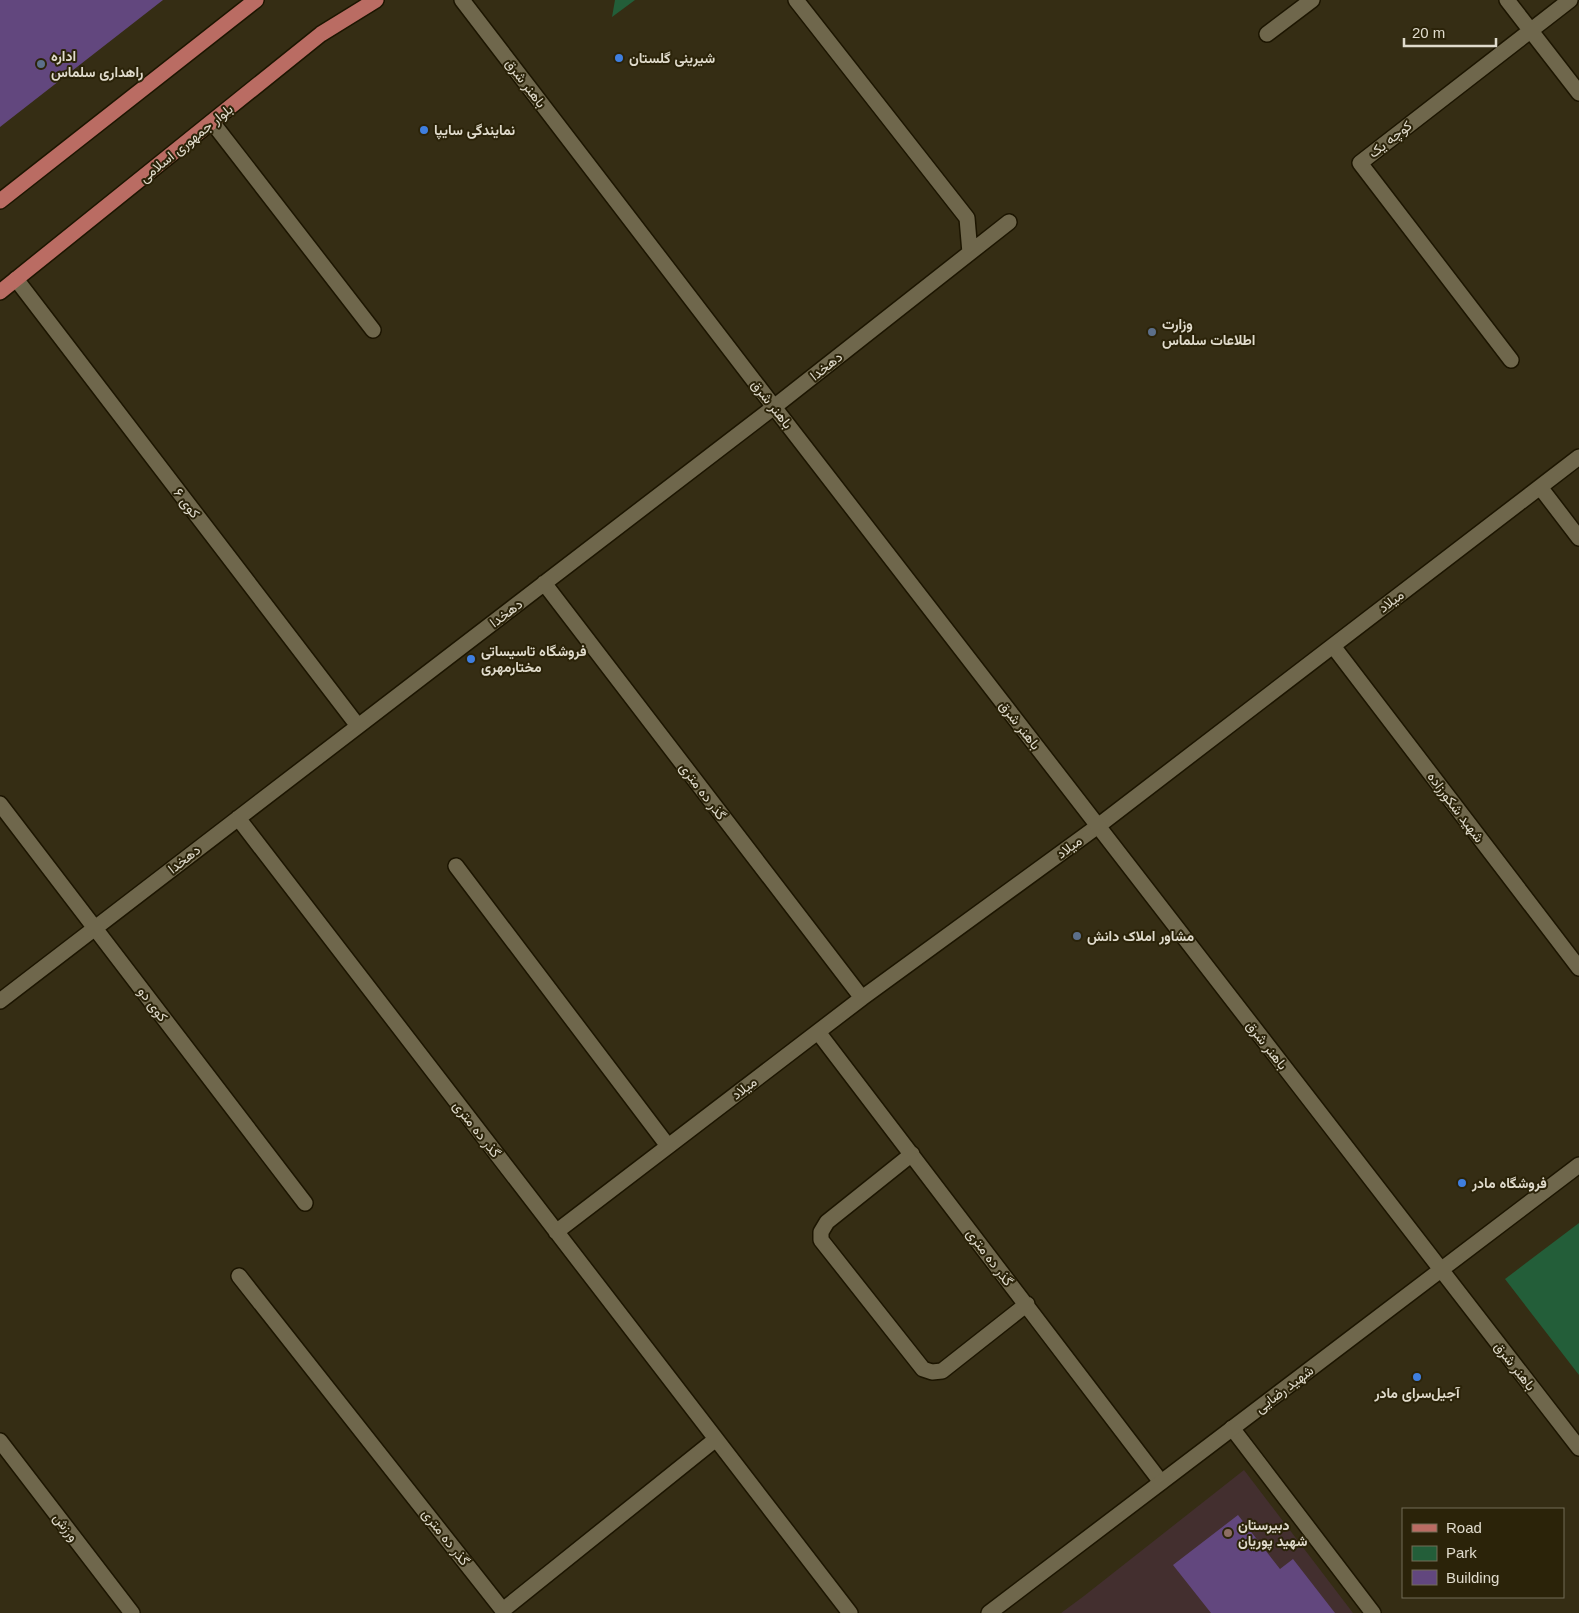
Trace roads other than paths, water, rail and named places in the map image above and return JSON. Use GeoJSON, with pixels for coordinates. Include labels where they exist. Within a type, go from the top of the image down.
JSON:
{"type":"FeatureCollection","features":[{"type":"Feature","properties":{"kind":"main road"},"geometry":{"type":"LineString","coordinates":[[0,201],[256,0]]}},
{"type":"Feature","properties":{"kind":"main road","name":"بلوار جمهوری اسلامی"},"geometry":{"type":"LineString","coordinates":[[0,292],[321,34],[376,0]]}},
{"type":"Feature","properties":{"kind":"street","name":"باهنر شرق"},"geometry":{"type":"LineString","coordinates":[[462,0],[774,407],[1579,1448]]}},
{"type":"Feature","properties":{"kind":"street"},"geometry":{"type":"LineString","coordinates":[[796,0],[967,218],[970,253]]}},
{"type":"Feature","properties":{"kind":"street"},"geometry":{"type":"LineString","coordinates":[[1267,34],[1312,0]]}},
{"type":"Feature","properties":{"kind":"street"},"geometry":{"type":"LineString","coordinates":[[1507,0],[1579,93]]}},
{"type":"Feature","properties":{"kind":"street","name":"کوچه یک"},"geometry":{"type":"LineString","coordinates":[[1511,360],[1360,163],[1570,0]]}},
{"type":"Feature","properties":{"kind":"street"},"geometry":{"type":"LineString","coordinates":[[212,122],[373,330]]}},
{"type":"Feature","properties":{"kind":"street","name":"دهخدا"},"geometry":{"type":"LineString","coordinates":[[0,1001],[774,407],[1009,222]]}},
{"type":"Feature","properties":{"kind":"street","name":"کوی ۶"},"geometry":{"type":"LineString","coordinates":[[16,279],[358,726]]}},
{"type":"Feature","properties":{"kind":"street","name":"میلاد"},"geometry":{"type":"LineString","coordinates":[[556,1232],[862,998],[1098,826],[1579,458]]}},
{"type":"Feature","properties":{"kind":"street"},"geometry":{"type":"LineString","coordinates":[[1540,487],[1579,538]]}},
{"type":"Feature","properties":{"kind":"street","name":"گذر ده متری"},"geometry":{"type":"LineString","coordinates":[[544,583],[862,998]]}},
{"type":"Feature","properties":{"kind":"street","name":"شهید شکورزاده"},"geometry":{"type":"LineString","coordinates":[[1333,646],[1579,968]]}},
{"type":"Feature","properties":{"kind":"street","name":"کوی دو"},"geometry":{"type":"LineString","coordinates":[[0,804],[306,1203]]}},
{"type":"Feature","properties":{"kind":"street","name":"گذر ده متری"},"geometry":{"type":"LineString","coordinates":[[238,818],[850,1613]]}},
{"type":"Feature","properties":{"kind":"street"},"geometry":{"type":"LineString","coordinates":[[456,866],[668,1146]]}},
{"type":"Feature","properties":{"kind":"street","name":"گذر ده متری"},"geometry":{"type":"LineString","coordinates":[[818,1032],[1161,1482]]}},
{"type":"Feature","properties":{"kind":"street"},"geometry":{"type":"LineString","coordinates":[[912,1154],[827,1222],[821,1232],[821,1240],[923,1369],[932,1372],[942,1371],[1026,1304]]}},
{"type":"Feature","properties":{"kind":"street","name":"شهید رضایی"},"geometry":{"type":"LineString","coordinates":[[989,1613],[1579,1165]]}},
{"type":"Feature","properties":{"kind":"street","name":"گذر ده متری"},"geometry":{"type":"LineString","coordinates":[[240,1276],[504,1611],[716,1439]]}},
{"type":"Feature","properties":{"kind":"street"},"geometry":{"type":"LineString","coordinates":[[1232,1428],[1373,1613]]}},
{"type":"Feature","properties":{"kind":"street","name":"ورزش"},"geometry":{"type":"LineString","coordinates":[[0,1441],[132,1613]]}},
{"type":"Feature","properties":{"kind":"place","name":"شیرینی گلستان"},"geometry":{"type":"Point","coordinates":[619,58]}},
{"type":"Feature","properties":{"kind":"place","name":"اداره راهداری سلماس"},"geometry":{"type":"Point","coordinates":[41,64]}},
{"type":"Feature","properties":{"kind":"place","name":"نمایندگی سایپا"},"geometry":{"type":"Point","coordinates":[424,130]}},
{"type":"Feature","properties":{"kind":"place","name":"وزارت اطلاعات سلماس"},"geometry":{"type":"Point","coordinates":[1152,332]}},
{"type":"Feature","properties":{"kind":"place","name":"فروشگاه تاسیساتی مختارمهری"},"geometry":{"type":"Point","coordinates":[471,659]}},
{"type":"Feature","properties":{"kind":"place","name":"مشاور املاک دانش"},"geometry":{"type":"Point","coordinates":[1077,936]}},
{"type":"Feature","properties":{"kind":"place","name":"فروشگاه مادر"},"geometry":{"type":"Point","coordinates":[1462,1183]}},
{"type":"Feature","properties":{"kind":"place","name":"آجیل‌سرای مادر"},"geometry":{"type":"Point","coordinates":[1417,1377]}},
{"type":"Feature","properties":{"kind":"place","name":"دبیرستان شهید پوریان"},"geometry":{"type":"Point","coordinates":[1228,1533]}}]}
